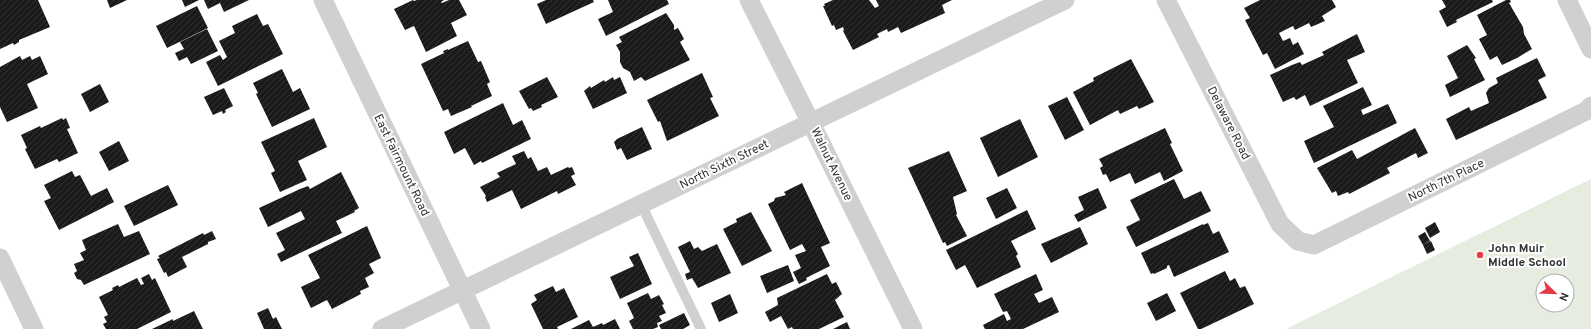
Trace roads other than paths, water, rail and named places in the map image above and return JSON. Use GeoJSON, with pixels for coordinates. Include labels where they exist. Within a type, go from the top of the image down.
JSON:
{"type":"FeatureCollection","features":[{"type":"Feature","properties":{"kind":"street","name":"East Fairmount Road"},"geometry":{"type":"LineString","coordinates":[[323,0],[481,329]]}},
{"type":"Feature","properties":{"kind":"street","name":"Walnut Avenue"},"geometry":{"type":"LineString","coordinates":[[749,0],[913,329]]}},
{"type":"Feature","properties":{"kind":"street","name":"North Sixth Street"},"geometry":{"type":"LineString","coordinates":[[382,329],[1065,0]]}},
{"type":"Feature","properties":{"kind":"street","name":"Delaware Road"},"geometry":{"type":"LineString","coordinates":[[1166,0],[1280,224],[1298,241]]}},
{"type":"Feature","properties":{"kind":"street"},"geometry":{"type":"LineString","coordinates":[[1567,0],[1591,49]]}},
{"type":"Feature","properties":{"kind":"street","name":"North 7th Place"},"geometry":{"type":"LineString","coordinates":[[1298,241],[1314,245],[1586,111],[1591,106]]}},
{"type":"Feature","properties":{"kind":"street"},"geometry":{"type":"LineString","coordinates":[[0,258],[34,329]]}},
{"type":"Feature","properties":{"kind":"lane"},"geometry":{"type":"LineString","coordinates":[[641,204],[701,329]]}},
{"type":"Feature","properties":{"kind":"place","name":"John Muir Middle School"},"geometry":{"type":"Point","coordinates":[1480,255]}}]}
